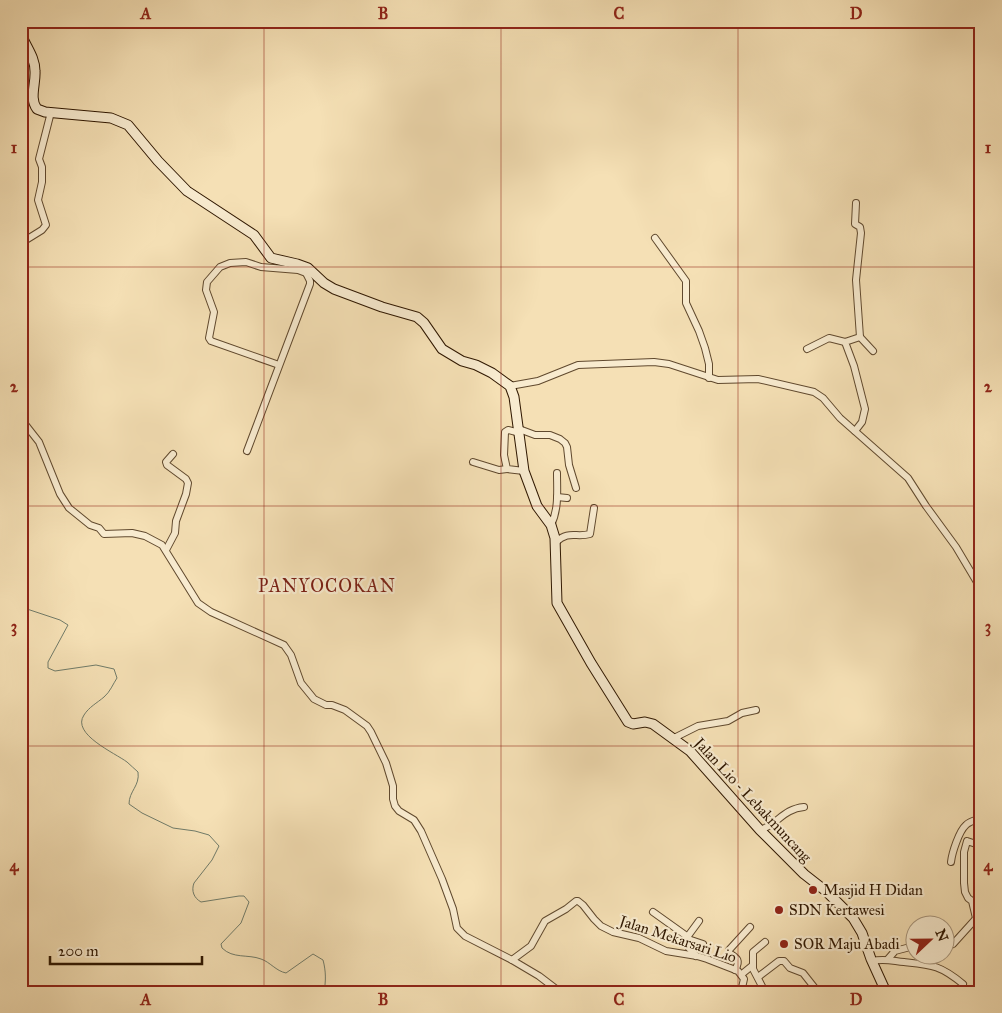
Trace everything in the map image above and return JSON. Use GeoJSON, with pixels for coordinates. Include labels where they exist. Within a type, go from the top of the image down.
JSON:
{"type":"FeatureCollection","features":[{"type":"Feature","properties":{"kind":"street"},"geometry":{"type":"LineString","coordinates":[[21,24],[24,21]]}},
{"type":"Feature","properties":{"kind":"street"},"geometry":{"type":"LineString","coordinates":[[21,34],[34,61],[36,72],[33,102],[34,106],[40,111],[122,121],[135,131],[158,161],[187,191],[254,235],[271,258],[297,264],[334,289],[382,307],[417,317],[424,323],[438,345],[447,353],[462,361],[492,372],[510,386],[538,381],[578,365],[654,362],[669,364],[718,380],[758,378],[814,392],[823,398],[840,418],[908,478],[956,547],[981,589]]}},
{"type":"Feature","properties":{"kind":"street"},"geometry":{"type":"LineString","coordinates":[[21,244],[42,230],[46,225],[38,196],[42,182],[42,167],[39,159],[51,112]]}},
{"type":"Feature","properties":{"kind":"street"},"geometry":{"type":"LineString","coordinates":[[856,203],[855,224],[860,227],[861,233],[856,280],[860,337],[873,351]]}},
{"type":"Feature","properties":{"kind":"street"},"geometry":{"type":"LineString","coordinates":[[655,238],[686,281],[686,303],[700,331],[705,348],[709,364],[708,378]]}},
{"type":"Feature","properties":{"kind":"street"},"geometry":{"type":"LineString","coordinates":[[279,365],[211,341],[209,338],[214,312],[206,290],[206,282],[220,267],[239,262],[246,262],[261,267],[307,271]]}},
{"type":"Feature","properties":{"kind":"street"},"geometry":{"type":"LineString","coordinates":[[248,451],[310,284],[307,271]]}},
{"type":"Feature","properties":{"kind":"street"},"geometry":{"type":"LineString","coordinates":[[806,348],[829,338],[845,342],[860,337]]}},
{"type":"Feature","properties":{"kind":"street"},"geometry":{"type":"LineString","coordinates":[[845,342],[854,366],[865,409],[862,422],[855,431]]}},
{"type":"Feature","properties":{"kind":"street","name":"Jalan Lio - Lebakmuncang"},"geometry":{"type":"LineString","coordinates":[[510,386],[514,397],[520,431],[524,471],[537,506],[551,525],[556,542],[557,603],[591,663],[628,722],[632,724],[643,722],[659,727],[690,751],[760,830],[804,874],[853,918],[862,933],[886,992]]}},
{"type":"Feature","properties":{"kind":"street"},"geometry":{"type":"LineString","coordinates":[[21,419],[39,442],[60,494],[69,508],[90,525],[100,528],[104,534],[132,533],[146,536],[162,546],[198,603],[211,612],[241,627],[284,645],[291,655],[302,683],[314,698],[345,710],[367,726],[386,763],[393,786],[393,799],[396,806],[399,811],[414,820],[421,831],[442,879],[453,909],[457,928],[464,936],[512,960],[539,976],[560,992]]}},
{"type":"Feature","properties":{"kind":"street"},"geometry":{"type":"LineString","coordinates":[[507,469],[504,455],[504,432],[508,430],[535,435],[550,435],[565,443],[576,488]]}},
{"type":"Feature","properties":{"kind":"street"},"geometry":{"type":"LineString","coordinates":[[166,550],[175,533],[176,521],[188,487],[186,479],[167,465],[166,462],[173,454]]}},
{"type":"Feature","properties":{"kind":"street"},"geometry":{"type":"LineString","coordinates":[[473,462],[499,470],[524,471]]}},
{"type":"Feature","properties":{"kind":"street"},"geometry":{"type":"LineString","coordinates":[[551,525],[557,497],[557,473]]}},
{"type":"Feature","properties":{"kind":"street"},"geometry":{"type":"LineString","coordinates":[[557,497],[567,498]]}},
{"type":"Feature","properties":{"kind":"street"},"geometry":{"type":"LineString","coordinates":[[556,542],[568,534],[590,534],[594,508]]}},
{"type":"Feature","properties":{"kind":"street"},"geometry":{"type":"LineString","coordinates":[[674,738],[698,726],[728,721],[742,713],[756,710]]}},
{"type":"Feature","properties":{"kind":"street"},"geometry":{"type":"LineString","coordinates":[[760,830],[773,824],[787,811],[804,807]]}},
{"type":"Feature","properties":{"kind":"street"},"geometry":{"type":"LineString","coordinates":[[950,862],[966,824],[981,818]]}},
{"type":"Feature","properties":{"kind":"street"},"geometry":{"type":"LineString","coordinates":[[959,837],[976,844]]}},
{"type":"Feature","properties":{"kind":"street"},"geometry":{"type":"LineString","coordinates":[[954,943],[978,915],[972,901],[965,892],[964,852],[968,841]]}},
{"type":"Feature","properties":{"kind":"street","name":"Jalan Mekarsari Lio"},"geometry":{"type":"LineString","coordinates":[[512,960],[531,946],[545,922],[578,901],[594,919],[613,932],[639,938],[666,951],[697,956],[735,970],[742,974],[744,981],[741,992]]}},
{"type":"Feature","properties":{"kind":"street"},"geometry":{"type":"LineString","coordinates":[[653,912],[688,938],[703,944]]}},
{"type":"Feature","properties":{"kind":"street"},"geometry":{"type":"LineString","coordinates":[[697,956],[689,948],[688,938],[699,922]]}},
{"type":"Feature","properties":{"kind":"street"},"geometry":{"type":"LineString","coordinates":[[735,970],[739,964],[738,960],[736,956],[729,953],[729,950],[750,927]]}},
{"type":"Feature","properties":{"kind":"street"},"geometry":{"type":"LineString","coordinates":[[765,942],[752,952],[753,969],[765,992]]}},
{"type":"Feature","properties":{"kind":"street"},"geometry":{"type":"LineString","coordinates":[[888,959],[895,951],[904,949]]}},
{"type":"Feature","properties":{"kind":"street"},"geometry":{"type":"LineString","coordinates":[[872,961],[888,959],[932,965],[950,974],[963,984]]}},
{"type":"Feature","properties":{"kind":"street"},"geometry":{"type":"LineString","coordinates":[[758,977],[779,961],[784,961],[790,968],[803,972],[818,992]]}},
{"type":"Feature","properties":{"kind":"street"},"geometry":{"type":"LineString","coordinates":[[742,974],[753,965]]}},
{"type":"Feature","properties":{"kind":"waterway"},"geometry":{"type":"LineString","coordinates":[[21,586],[21,597]]}},
{"type":"Feature","properties":{"kind":"waterway"},"geometry":{"type":"LineString","coordinates":[[21,597],[27,609],[60,620],[68,625],[48,662],[48,668],[55,671],[96,665],[114,669],[117,678],[111,688],[106,695],[86,712],[82,722],[89,736],[127,762],[138,772],[129,804],[142,813],[173,828],[209,835],[219,846],[212,860],[194,883],[193,891],[195,896],[201,902],[244,896],[249,902],[241,923],[221,944],[222,948],[231,954],[261,959],[286,973],[313,954],[323,960],[325,968],[324,992]]}},
{"type":"Feature","properties":{"kind":"place","name":"Masjid H Didan"},"geometry":{"type":"Point","coordinates":[813,890]}},
{"type":"Feature","properties":{"kind":"place","name":"SDN Kertawesi"},"geometry":{"type":"Point","coordinates":[779,910]}},
{"type":"Feature","properties":{"kind":"place","name":"SOR Maju Abadi"},"geometry":{"type":"Point","coordinates":[784,944]}},
{"type":"Feature","properties":{"kind":"district","name":"PANYOCOKAN"},"geometry":{"type":"Point","coordinates":[327,586]}}]}
